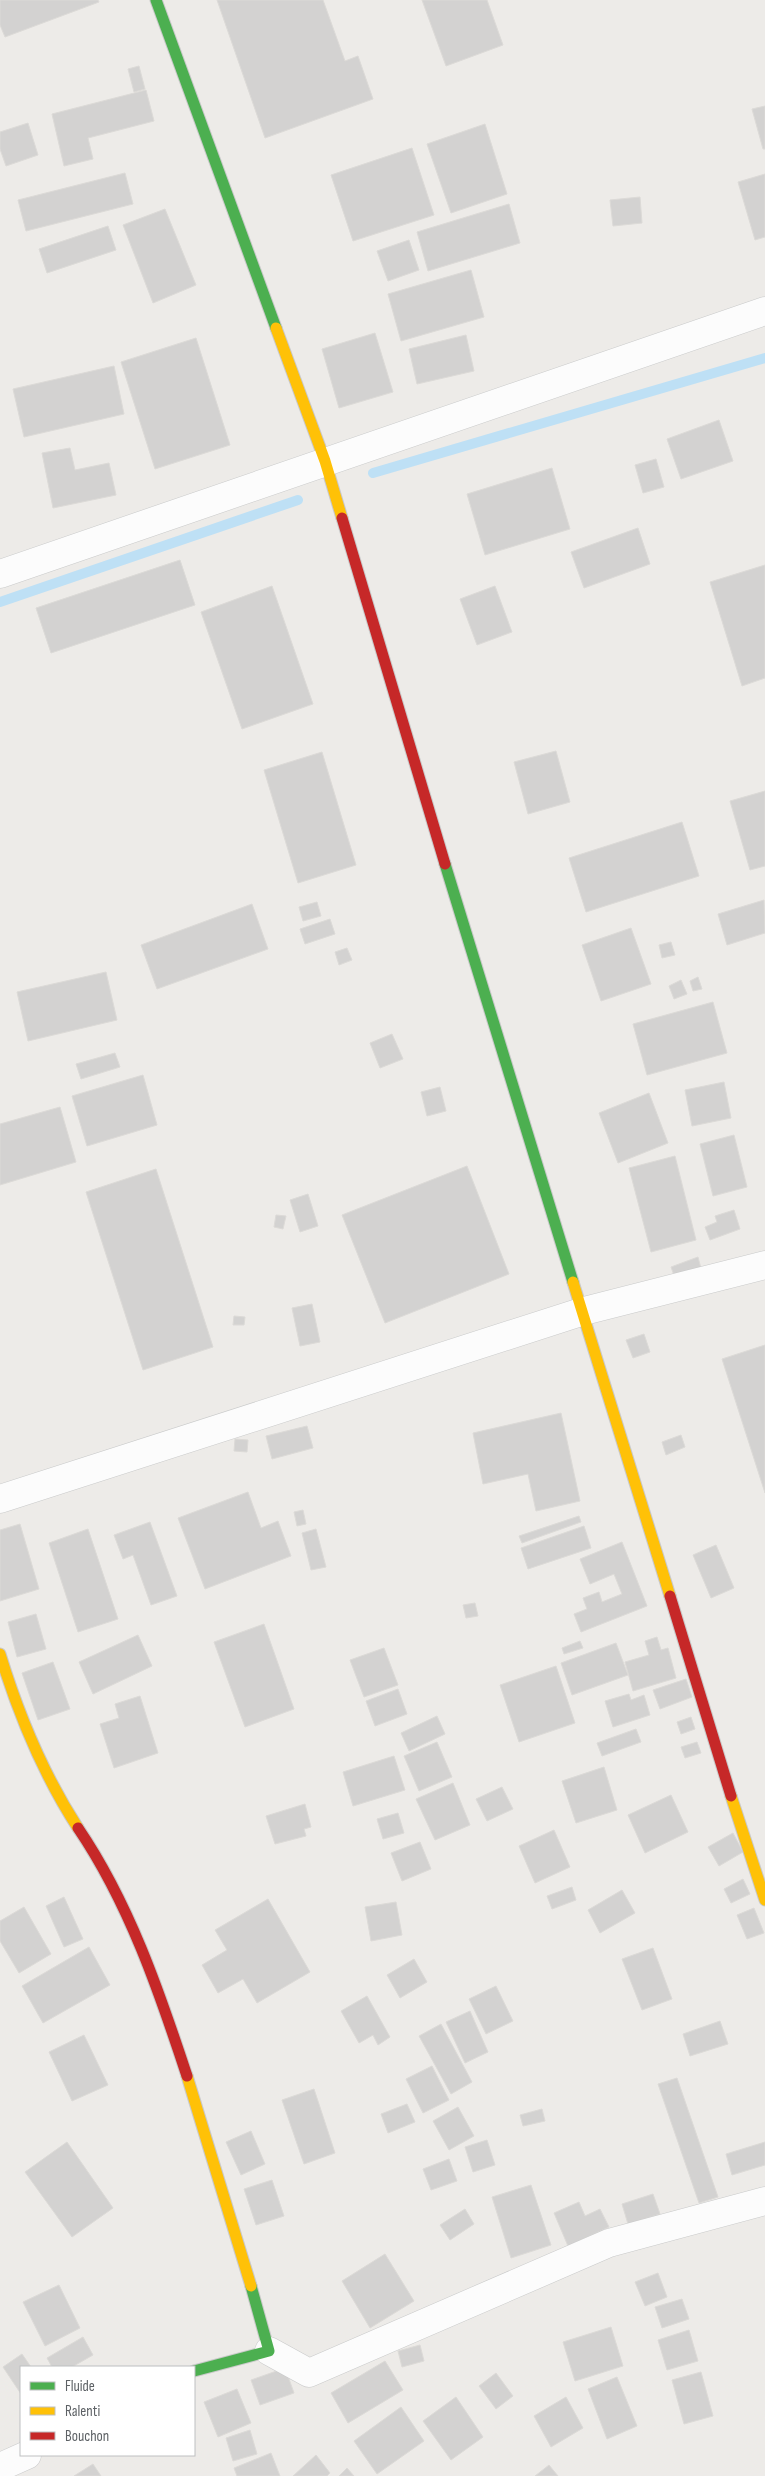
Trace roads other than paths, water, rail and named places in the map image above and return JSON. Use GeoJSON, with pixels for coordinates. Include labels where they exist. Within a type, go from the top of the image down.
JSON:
{"type":"FeatureCollection","features":[{"type":"Feature","properties":{"kind":"street"},"geometry":{"type":"LineString","coordinates":[[156,0],[325,462],[437,838],[584,1311],[731,1795],[765,1900]]}},
{"type":"Feature","properties":{"kind":"street"},"geometry":{"type":"LineString","coordinates":[[0,574],[765,311]]}},
{"type":"Feature","properties":{"kind":"street"},"geometry":{"type":"LineString","coordinates":[[0,1499],[584,1311],[765,1265]]}},
{"type":"Feature","properties":{"kind":"street"},"geometry":{"type":"LineString","coordinates":[[0,1654],[11,1690],[52,1786],[116,1891],[153,1979],[228,2203],[269,2351],[309,2374],[609,2243],[765,2201]]}},
{"type":"Feature","properties":{"kind":"street"},"geometry":{"type":"LineString","coordinates":[[195,2371],[269,2351]]}},
{"type":"Feature","properties":{"kind":"street"},"geometry":{"type":"LineString","coordinates":[[0,2467],[24,2456]]}},
{"type":"Feature","properties":{"kind":"waterway"},"geometry":{"type":"LineString","coordinates":[[373,473],[765,358]]}},
{"type":"Feature","properties":{"kind":"waterway"},"geometry":{"type":"LineString","coordinates":[[0,602],[298,500]]}}]}
